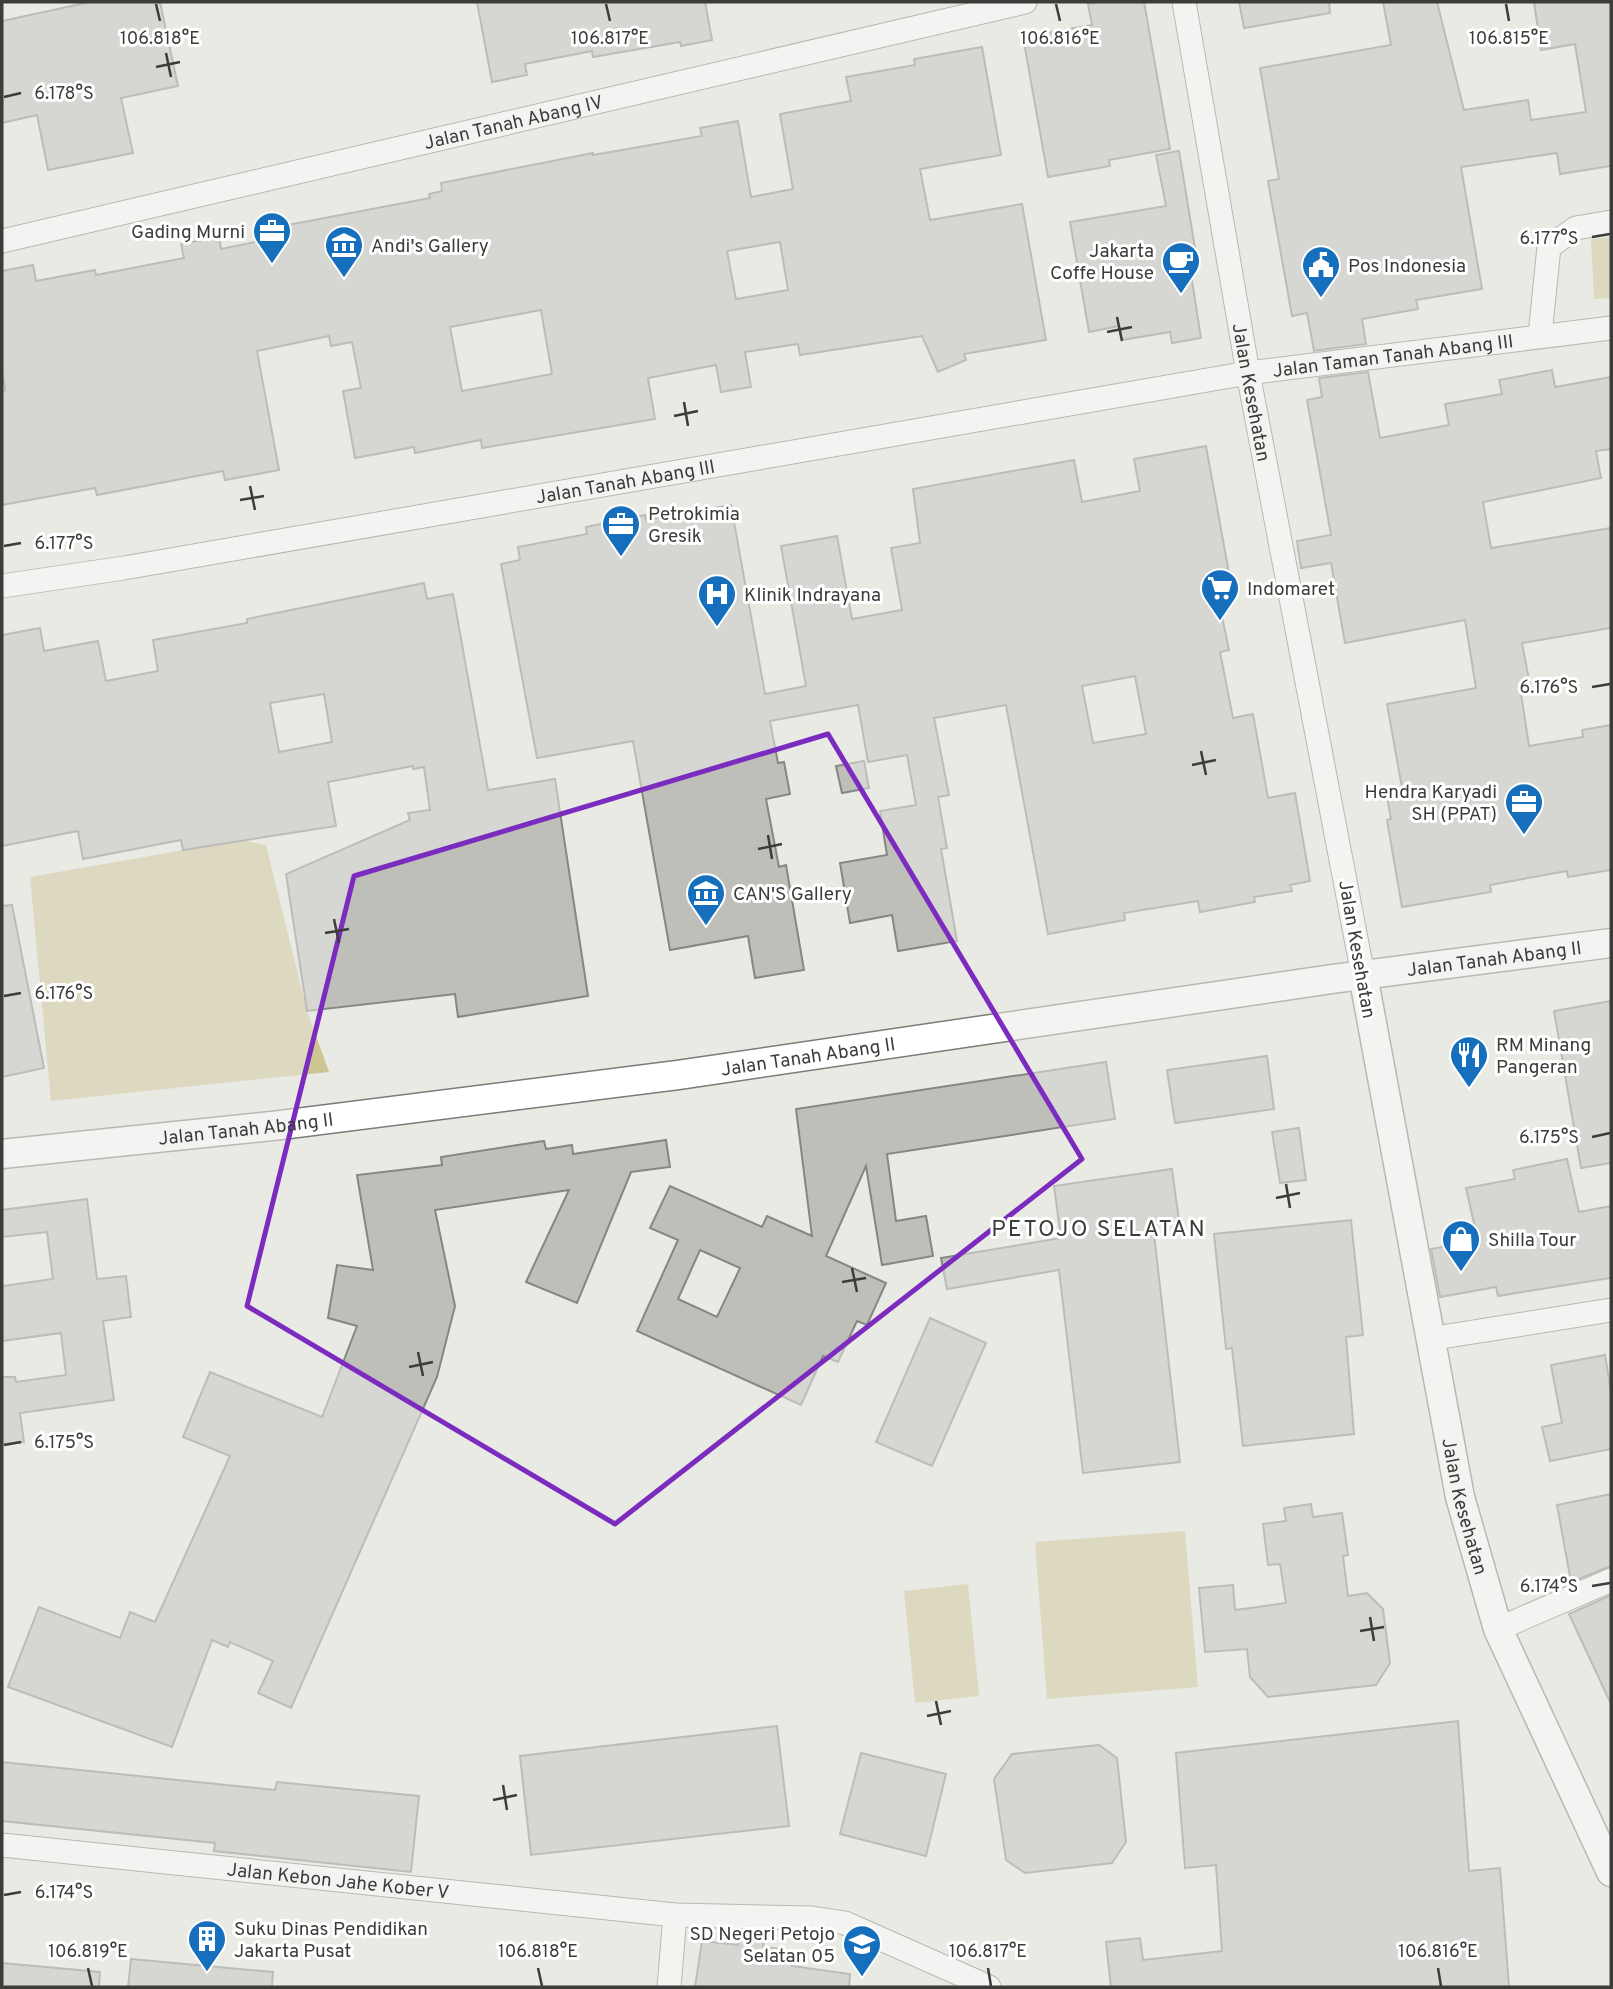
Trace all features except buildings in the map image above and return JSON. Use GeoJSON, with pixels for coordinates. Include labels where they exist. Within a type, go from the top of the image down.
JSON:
{"type":"FeatureCollection","features":[{"type":"Feature","properties":{"kind":"street","name":"Jalan Tanah Abang IV"},"geometry":{"type":"LineString","coordinates":[[2,241],[1025,2]]}},
{"type":"Feature","properties":{"kind":"street","name":"Jalan Kesehatan"},"geometry":{"type":"LineString","coordinates":[[1184,2],[1248,373],[1460,1497],[1498,1629],[1611,1872]]}},
{"type":"Feature","properties":{"kind":"street","name":"Jalan Taman Tanah Abang III"},"geometry":{"type":"LineString","coordinates":[[1540,335],[1549,247],[1576,229],[1611,222]]}},
{"type":"Feature","properties":{"kind":"street","name":"Jalan Taman Tanah Abang III"},"geometry":{"type":"LineString","coordinates":[[1248,373],[1611,328]]}},
{"type":"Feature","properties":{"kind":"street","name":"Jalan Tanah Abang III"},"geometry":{"type":"LineString","coordinates":[[2,586],[137,566],[1248,373]]}},
{"type":"Feature","properties":{"kind":"street","name":"Jalan Tanah Abang II"},"geometry":{"type":"LineString","coordinates":[[2,1154],[281,1125],[678,1075],[1363,975],[1611,943]]}},
{"type":"Feature","properties":{"kind":"street"},"geometry":{"type":"LineString","coordinates":[[1429,1339],[1611,1310]]}},
{"type":"Feature","properties":{"kind":"street"},"geometry":{"type":"LineString","coordinates":[[1498,1629],[1611,1580]]}},
{"type":"Feature","properties":{"kind":"street","name":"Jalan Kebon Jahe Kober V"},"geometry":{"type":"LineString","coordinates":[[2,1845],[675,1915],[766,1916],[845,1923],[989,1987]]}},
{"type":"Feature","properties":{"kind":"street"},"geometry":{"type":"LineString","coordinates":[[669,1987],[675,1915]]}},
{"type":"Feature","properties":{"kind":"highlighted area"},"geometry":{"type":"Polygon","coordinates":[[[828,734],[1082,1159],[615,1524],[247,1306],[354,876],[828,734]]]}},
{"type":"Feature","properties":{"kind":"shaded area"},"geometry":{"type":"Polygon","coordinates":[[[1611,237],[1611,298],[1594,299],[1591,239],[1611,237]]]}},
{"type":"Feature","properties":{"kind":"shaded area"},"geometry":{"type":"Polygon","coordinates":[[[241,840],[266,845],[307,1011],[329,1072],[51,1101],[30,877],[241,840]]]}},
{"type":"Feature","properties":{"kind":"shaded area"},"geometry":{"type":"Polygon","coordinates":[[[1185,1531],[1198,1687],[1047,1699],[1035,1542],[1185,1531]]]}},
{"type":"Feature","properties":{"kind":"shaded area"},"geometry":{"type":"Polygon","coordinates":[[[968,1584],[979,1696],[915,1703],[904,1591],[968,1584]]]}},
{"type":"Feature","properties":{"kind":"place","name":"Gading Murni"},"geometry":{"type":"Point","coordinates":[272,265]}},
{"type":"Feature","properties":{"kind":"place","name":"Andi's Gallery"},"geometry":{"type":"Point","coordinates":[344,279]}},
{"type":"Feature","properties":{"kind":"place","name":"Jakarta Coffe House"},"geometry":{"type":"Point","coordinates":[1181,295]}},
{"type":"Feature","properties":{"kind":"place","name":"Pos Indonesia"},"geometry":{"type":"Point","coordinates":[1321,299]}},
{"type":"Feature","properties":{"kind":"place","name":"Petrokimia Gresik"},"geometry":{"type":"Point","coordinates":[621,558]}},
{"type":"Feature","properties":{"kind":"place","name":"Indomaret"},"geometry":{"type":"Point","coordinates":[1220,622]}},
{"type":"Feature","properties":{"kind":"place","name":"Klinik Indrayana"},"geometry":{"type":"Point","coordinates":[717,628]}},
{"type":"Feature","properties":{"kind":"place","name":"Hendra Karyadi SH (PPAT)"},"geometry":{"type":"Point","coordinates":[1524,836]}},
{"type":"Feature","properties":{"kind":"place","name":"CAN'S Gallery"},"geometry":{"type":"Point","coordinates":[706,927]}},
{"type":"Feature","properties":{"kind":"place","name":"RM Minang Pangeran"},"geometry":{"type":"Point","coordinates":[1469,1089]}},
{"type":"Feature","properties":{"kind":"place","name":"Shilla Tour"},"geometry":{"type":"Point","coordinates":[1461,1273]}},
{"type":"Feature","properties":{"kind":"place","name":"Suku Dinas Pendidikan Jakarta Pusat"},"geometry":{"type":"Point","coordinates":[207,1973]}},
{"type":"Feature","properties":{"kind":"place","name":"SD Negeri Petojo Selatan 05"},"geometry":{"type":"Point","coordinates":[862,1978]}},
{"type":"Feature","properties":{"kind":"district","name":"PETOJO SELATAN"},"geometry":{"type":"Point","coordinates":[1099,1228]}}]}
